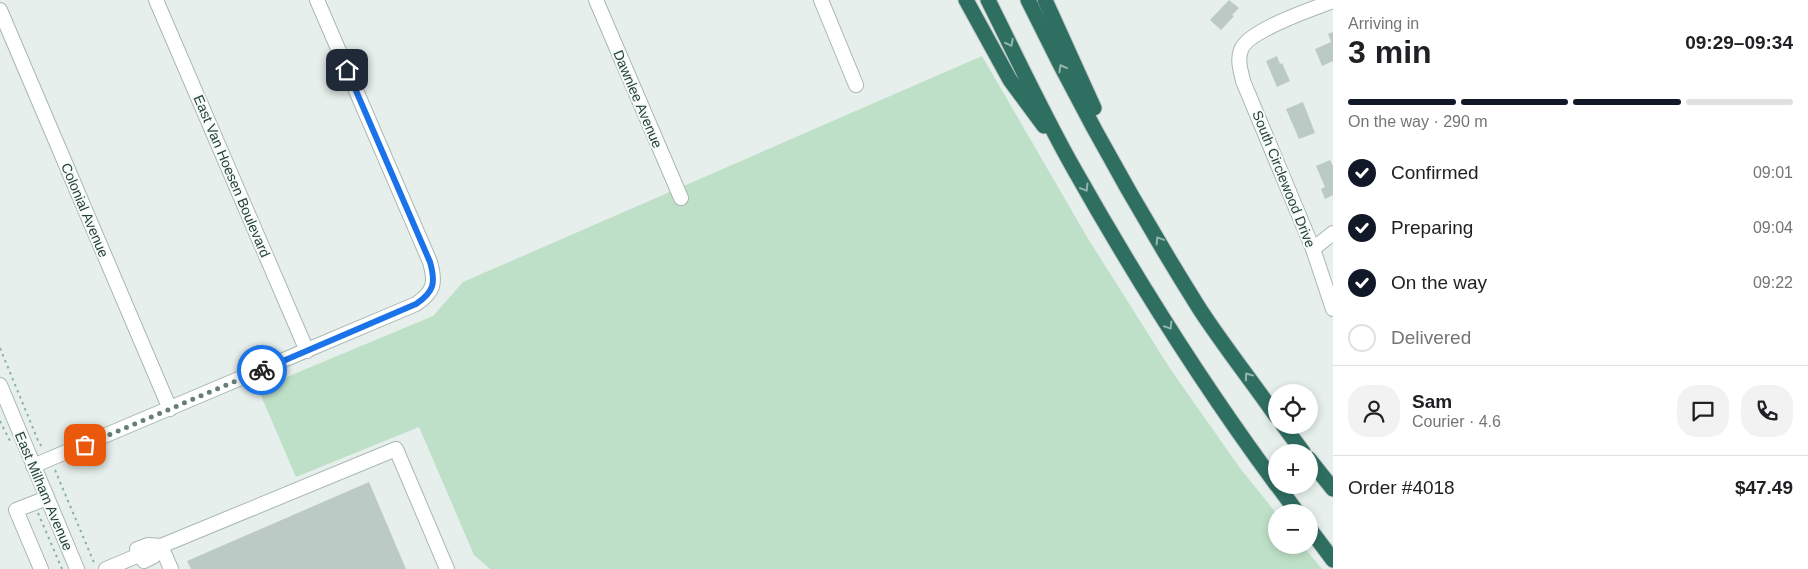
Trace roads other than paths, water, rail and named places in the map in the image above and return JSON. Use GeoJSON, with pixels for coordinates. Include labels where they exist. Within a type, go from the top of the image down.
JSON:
{"type":"FeatureCollection","features":[{"type":"Feature","properties":{"kind":"highway"},"geometry":{"type":"LineString","coordinates":[[966,0],[1010,80],[1073,168]]}},
{"type":"Feature","properties":{"kind":"highway"},"geometry":{"type":"LineString","coordinates":[[988,0],[1073,168],[1210,391],[1268,472]]}},
{"type":"Feature","properties":{"kind":"highway"},"geometry":{"type":"LineString","coordinates":[[1028,0],[1058,62],[1138,205],[1200,309],[1268,405]]}},
{"type":"Feature","properties":{"kind":"highway"},"geometry":{"type":"LineString","coordinates":[[1045,0],[1138,205]]}},
{"type":"Feature","properties":{"kind":"highway"},"geometry":{"type":"LineString","coordinates":[[1318,471],[1333,489]]}},
{"type":"Feature","properties":{"kind":"highway"},"geometry":{"type":"LineString","coordinates":[[1318,540],[1330,556]]}},
{"type":"Feature","properties":{"kind":"street","name":"East Van Hoesen Boulevard"},"geometry":{"type":"LineString","coordinates":[[156,0],[307,351]]}},
{"type":"Feature","properties":{"kind":"street"},"geometry":{"type":"LineString","coordinates":[[34,466],[416,304],[426,297],[433,286],[430,262],[317,0]]}},
{"type":"Feature","properties":{"kind":"street","name":"Dawnlee Avenue"},"geometry":{"type":"LineString","coordinates":[[596,0],[680,198]]}},
{"type":"Feature","properties":{"kind":"street"},"geometry":{"type":"LineString","coordinates":[[821,0],[856,85]]}},
{"type":"Feature","properties":{"kind":"street","name":"South Circlewood Drive"},"geometry":{"type":"LineString","coordinates":[[1333,1],[1255,35],[1241,48],[1239,66],[1243,81],[1313,248],[1333,309]]}},
{"type":"Feature","properties":{"kind":"street","name":"Colonial Avenue"},"geometry":{"type":"LineString","coordinates":[[0,10],[170,409]]}},
{"type":"Feature","properties":{"kind":"street"},"geometry":{"type":"LineString","coordinates":[[1313,248],[1333,233]]}},
{"type":"Feature","properties":{"kind":"street","name":"East Milham Avenue"},"geometry":{"type":"LineString","coordinates":[[2,394],[77,569]]}},
{"type":"Feature","properties":{"kind":"street"},"geometry":{"type":"LineString","coordinates":[[106,569],[139,555],[137,549],[148,545],[161,546],[396,449],[446,569]]}},
{"type":"Feature","properties":{"kind":"street"},"geometry":{"type":"LineString","coordinates":[[41,569],[16,510],[47,498]]}},
{"type":"Feature","properties":{"kind":"street"},"geometry":{"type":"LineString","coordinates":[[161,546],[171,569]]}}]}
